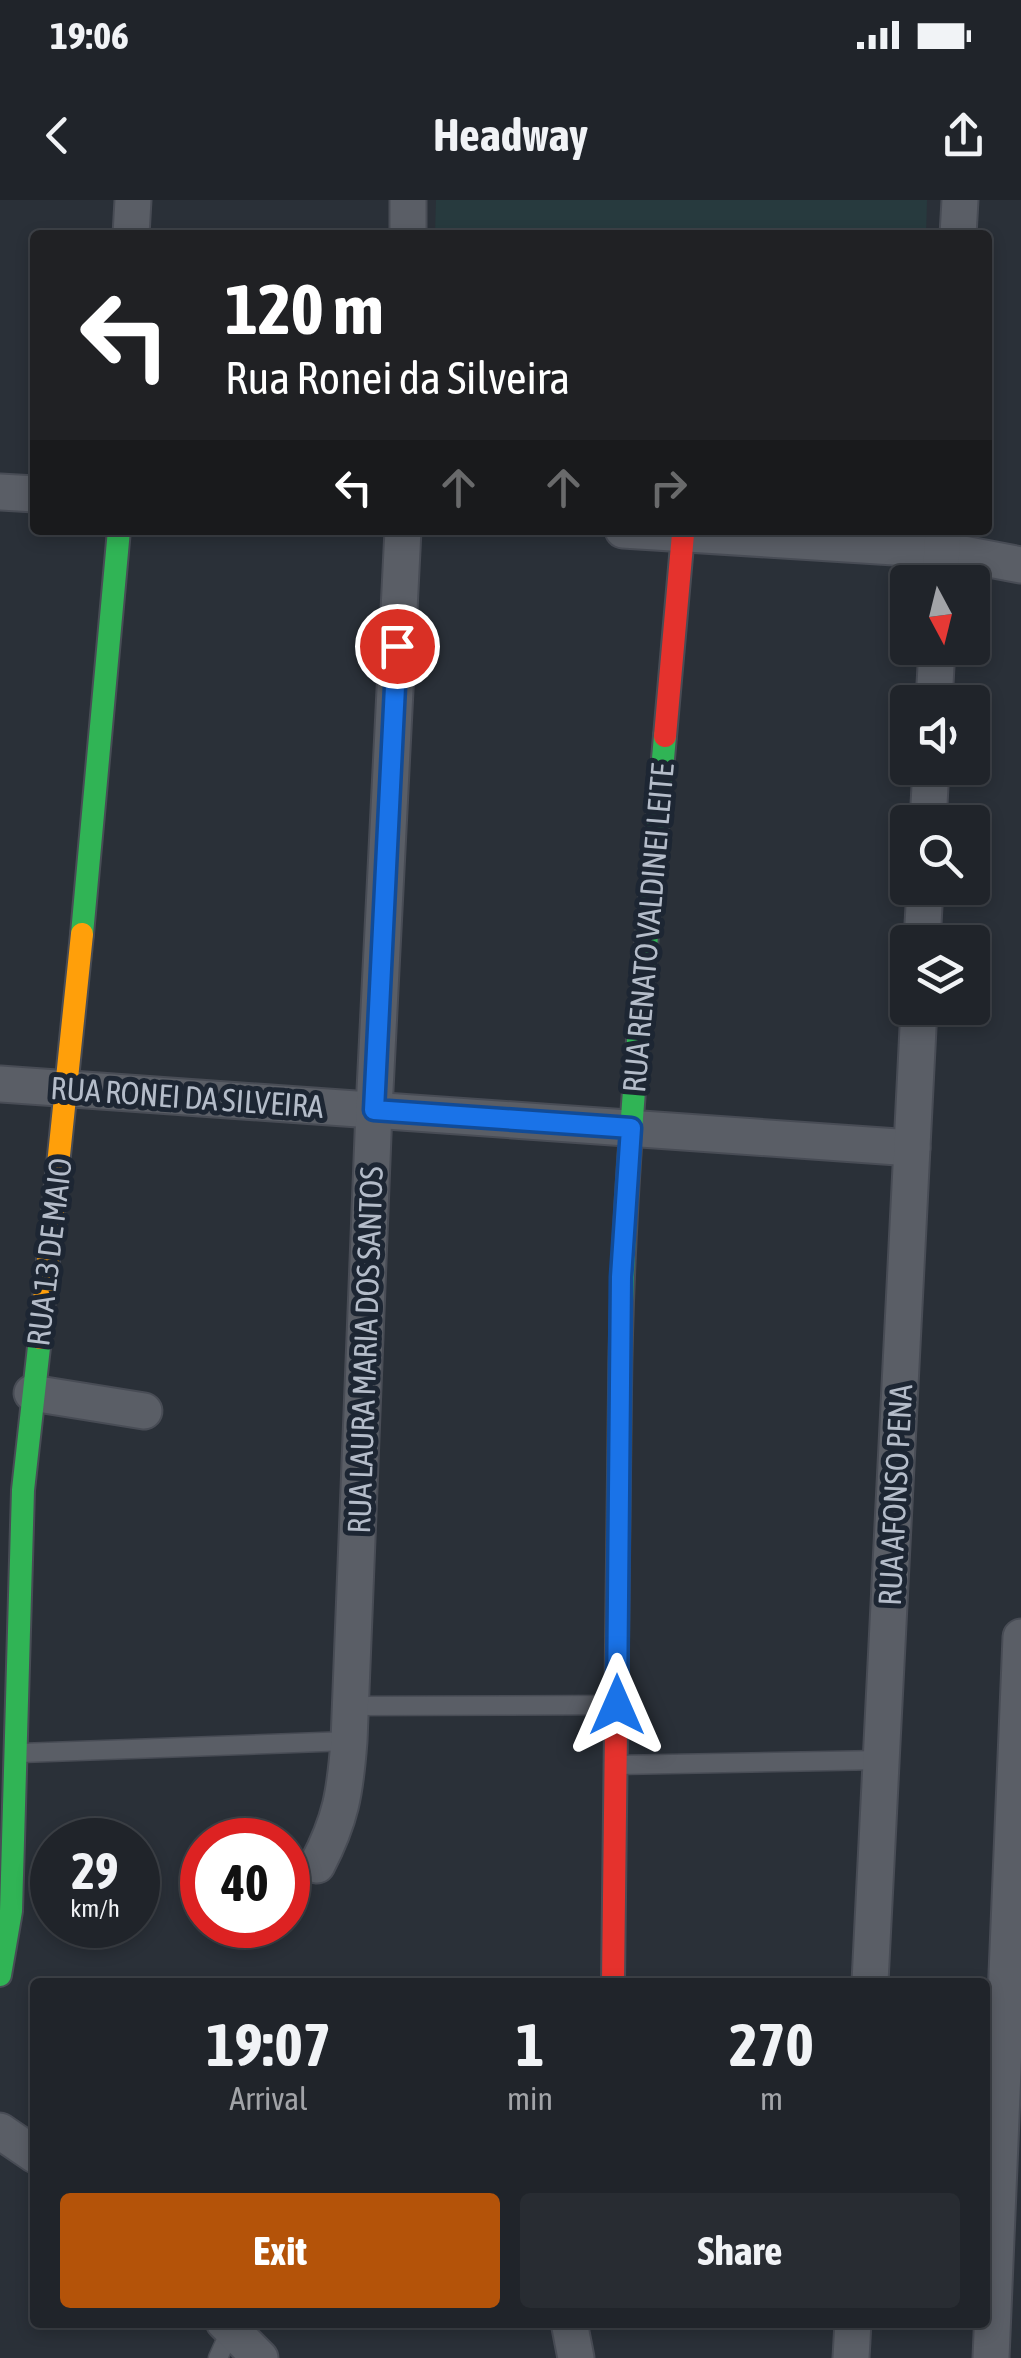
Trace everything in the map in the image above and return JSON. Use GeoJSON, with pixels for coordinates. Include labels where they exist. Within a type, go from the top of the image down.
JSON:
{"type":"FeatureCollection","features":[{"type":"Feature","properties":{"kind":"street"},"geometry":{"type":"LineString","coordinates":[[132,230],[133,200]]}},
{"type":"Feature","properties":{"kind":"street"},"geometry":{"type":"LineString","coordinates":[[408,200],[408,230]]}},
{"type":"Feature","properties":{"kind":"street"},"geometry":{"type":"LineString","coordinates":[[958,230],[960,200]]}},
{"type":"Feature","properties":{"kind":"street"},"geometry":{"type":"LineString","coordinates":[[0,492],[30,494]]}},
{"type":"Feature","properties":{"kind":"street","name":"RUA 13 DE MAIO"},"geometry":{"type":"LineString","coordinates":[[0,1974],[11,1911],[20,1548],[32,1393],[68,1089],[118,535]]}},
{"type":"Feature","properties":{"kind":"street","name":"RUA LAURA MARIA DOS SANTOS"},"geometry":{"type":"LineString","coordinates":[[316,1865],[336,1827],[346,1788],[403,535]]}},
{"type":"Feature","properties":{"kind":"street","name":"RUA RENATO VALDINEI LEITE"},"geometry":{"type":"LineString","coordinates":[[613,1978],[620,1296],[683,535]]}},
{"type":"Feature","properties":{"kind":"street"},"geometry":{"type":"LineString","coordinates":[[696,535],[942,554],[1021,565]]}},
{"type":"Feature","properties":{"kind":"street","name":"RUA AFONSO PENA"},"geometry":{"type":"LineString","coordinates":[[870,1978],[918,1025]]}},
{"type":"Feature","properties":{"kind":"street","name":"RUA RONEI DA SILVEIRA"},"geometry":{"type":"LineString","coordinates":[[0,1084],[912,1148]]}},
{"type":"Feature","properties":{"kind":"street"},"geometry":{"type":"LineString","coordinates":[[32,1393],[144,1411]]}},
{"type":"Feature","properties":{"kind":"street"},"geometry":{"type":"LineString","coordinates":[[991,2358],[1021,1637]]}},
{"type":"Feature","properties":{"kind":"street"},"geometry":{"type":"LineString","coordinates":[[0,2131],[30,2152]]}},
{"type":"Feature","properties":{"kind":"street"},"geometry":{"type":"LineString","coordinates":[[571,2328],[576,2358]]}},
{"type":"Feature","properties":{"kind":"street"},"geometry":{"type":"LineString","coordinates":[[852,2358],[853,2328]]}},
{"type":"Feature","properties":{"kind":"street"},"geometry":{"type":"LineString","coordinates":[[224,2337],[260,2358]]}},
{"type":"Feature","properties":{"kind":"lane"},"geometry":{"type":"LineString","coordinates":[[16,1753],[617,1705]]}},
{"type":"Feature","properties":{"kind":"lane"},"geometry":{"type":"LineString","coordinates":[[615,1765],[881,1760]]}},
{"type":"Feature","properties":{"kind":"green space"},"geometry":{"type":"Polygon","coordinates":[[[436,200],[927,200],[926,230],[435,230],[436,200]]]}},
{"type":"Feature","properties":{"kind":"traffic: fast"},"geometry":{"type":"LineString","coordinates":[[82,934],[119,535]]}},
{"type":"Feature","properties":{"kind":"traffic: fast"},"geometry":{"type":"LineString","coordinates":[[620,1391],[630,1145],[665,736]]}},
{"type":"Feature","properties":{"kind":"traffic: fast"},"geometry":{"type":"LineString","coordinates":[[0,1975],[11,1911],[23,1490],[40,1338]]}},
{"type":"Feature","properties":{"kind":"traffic: slow"},"geometry":{"type":"LineString","coordinates":[[40,1338],[82,934]]}},
{"type":"Feature","properties":{"kind":"traffic: jam"},"geometry":{"type":"LineString","coordinates":[[665,736],[683,535]]}},
{"type":"Feature","properties":{"kind":"traffic: jam"},"geometry":{"type":"LineString","coordinates":[[613,1978],[620,1391]]}},
{"type":"Feature","properties":{"kind":"route"},"geometry":{"type":"LineString","coordinates":[[397,646],[374,1110],[631,1128],[621,1277],[617,1705]]}}]}
